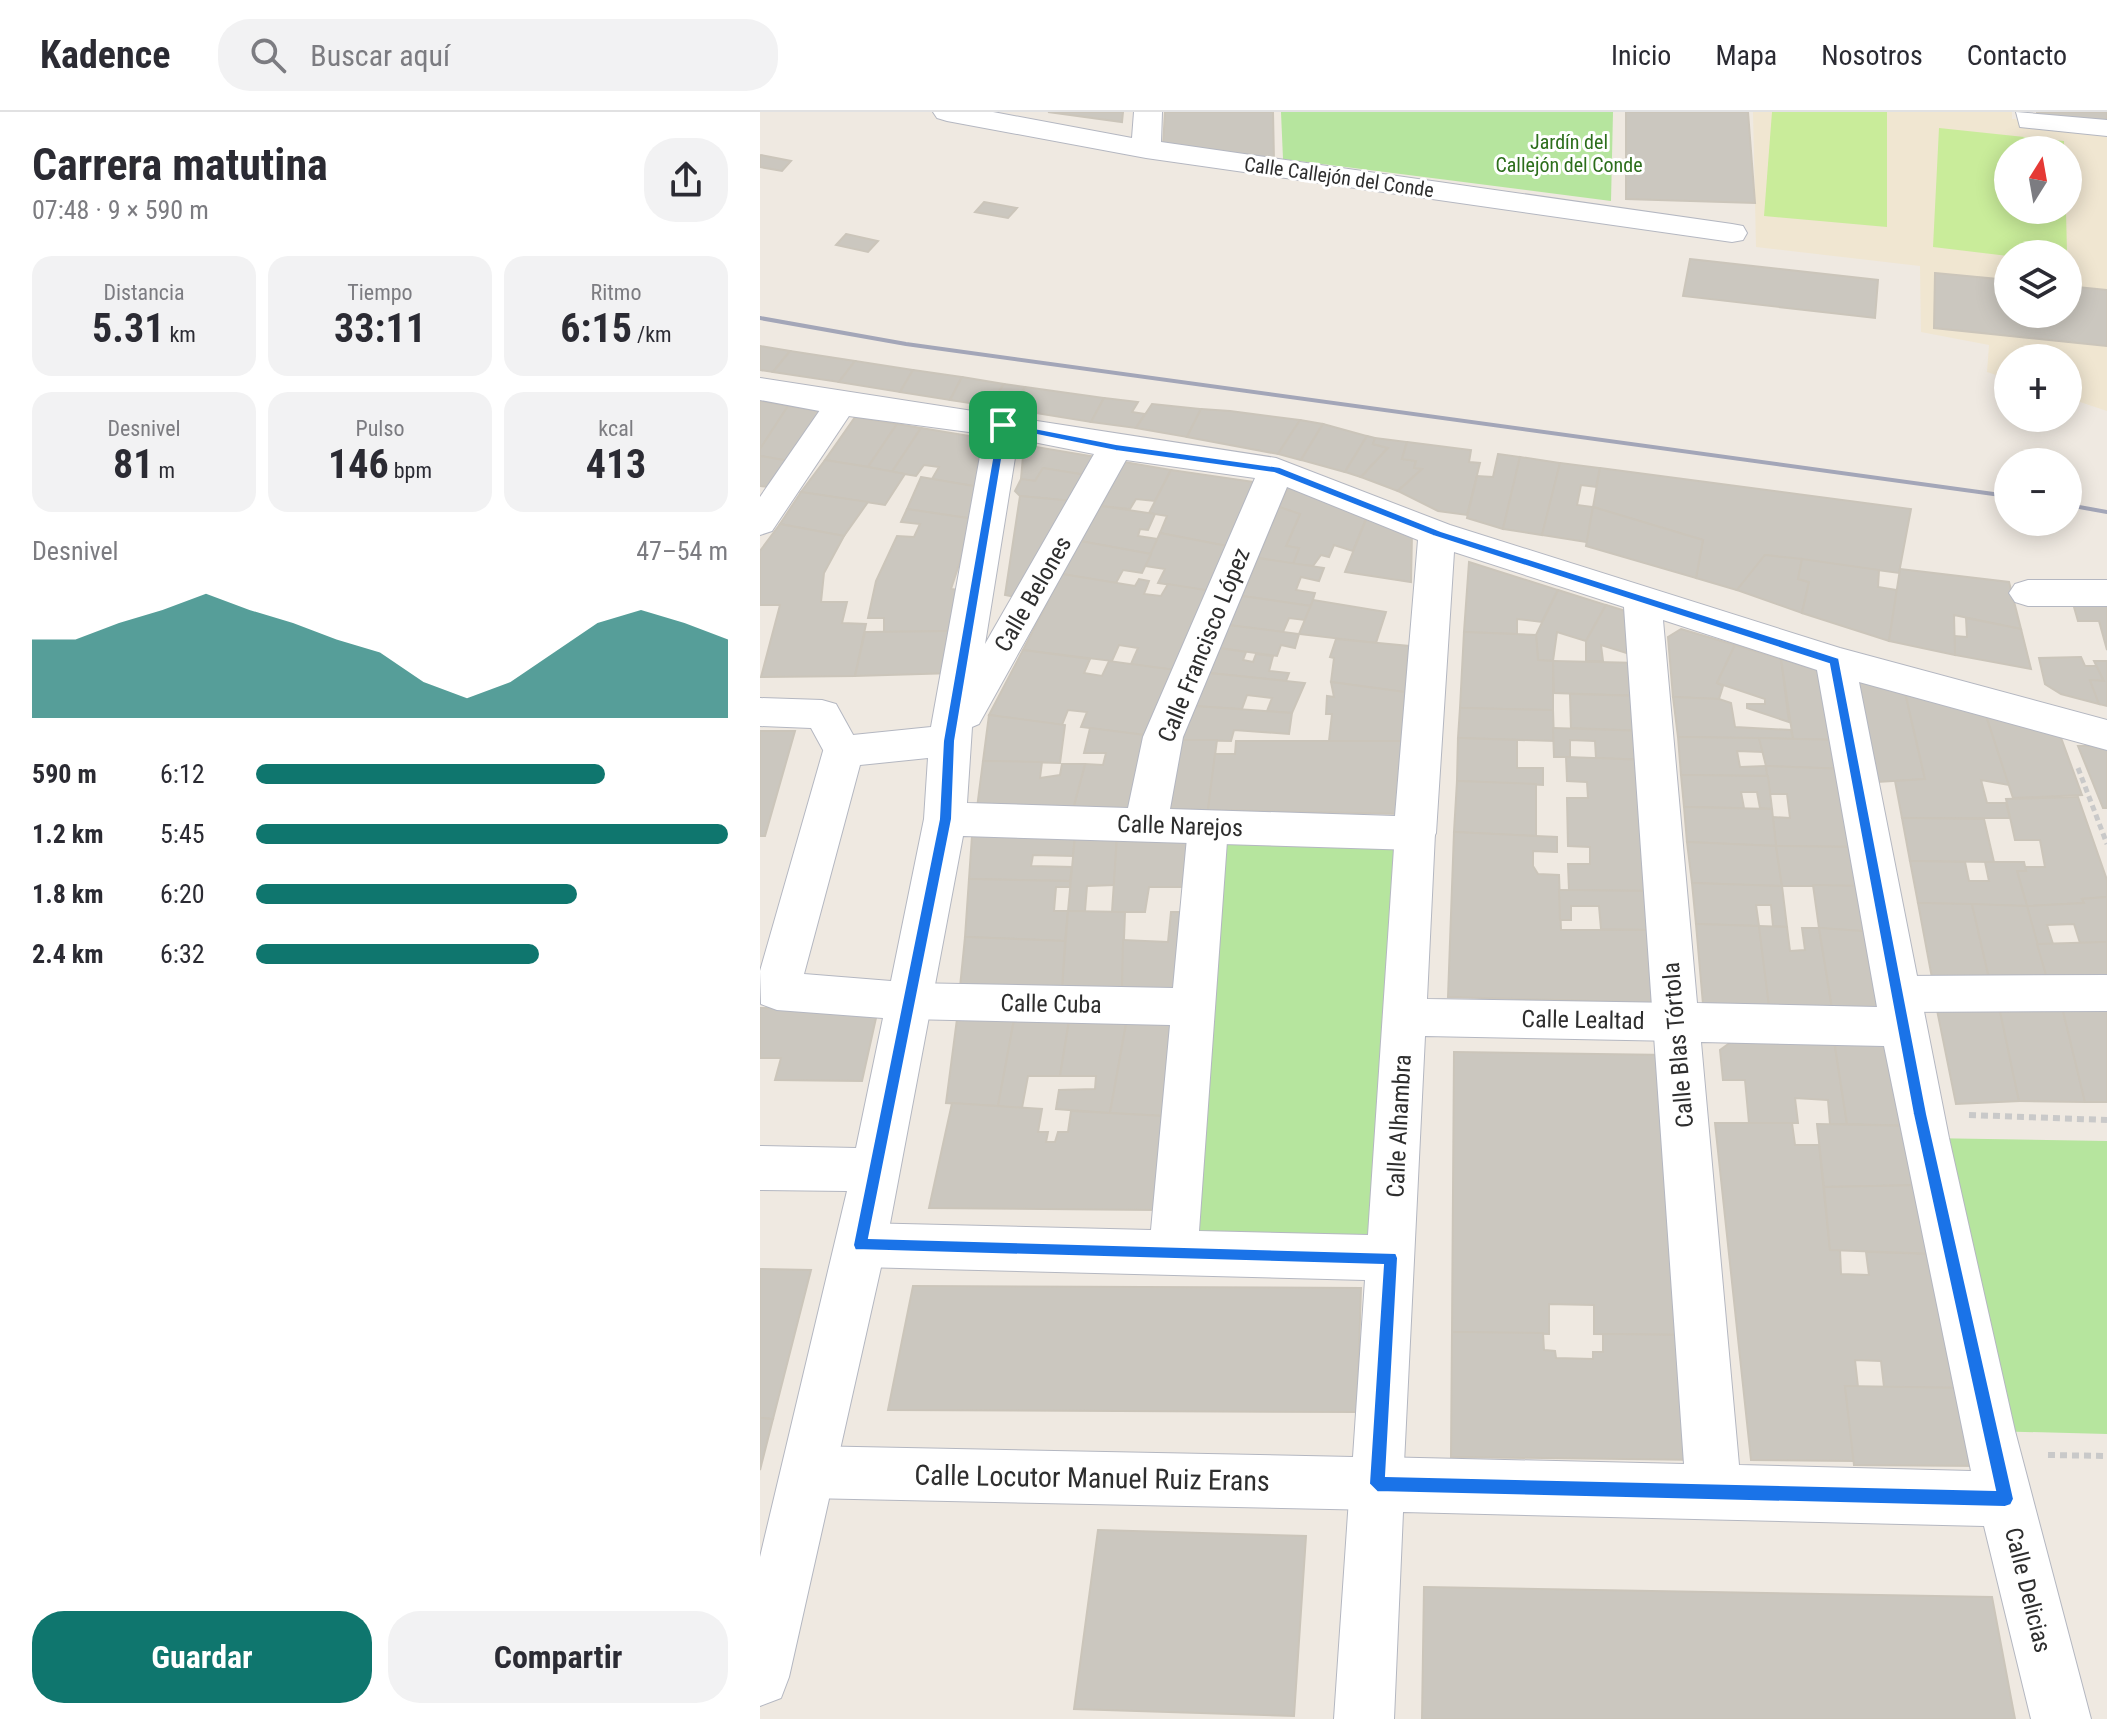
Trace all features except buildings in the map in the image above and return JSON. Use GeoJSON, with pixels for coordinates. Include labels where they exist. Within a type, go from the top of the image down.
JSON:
{"type":"FeatureCollection","features":[{"type":"Feature","properties":{"kind":"street","name":"Calle Callejón del Conde"},"geometry":{"type":"LineString","coordinates":[[947,112],[1146,149],[1732,233]]}},
{"type":"Feature","properties":{"kind":"street"},"geometry":{"type":"LineString","coordinates":[[1146,149],[1148,112]]}},
{"type":"Feature","properties":{"kind":"street"},"geometry":{"type":"LineString","coordinates":[[2030,112],[2030,121],[2107,128]]}},
{"type":"Feature","properties":{"kind":"street"},"geometry":{"type":"LineString","coordinates":[[760,389],[1276,470],[1437,534],[1835,661],[2107,735]]}},
{"type":"Feature","properties":{"kind":"street"},"geometry":{"type":"LineString","coordinates":[[760,523],[841,404]]}},
{"type":"Feature","properties":{"kind":"street"},"geometry":{"type":"LineString","coordinates":[[760,1677],[861,1245],[945,819],[949,741],[1003,425]]}},
{"type":"Feature","properties":{"kind":"street","name":"Calle Belones"},"geometry":{"type":"LineString","coordinates":[[949,741],[1116,447]]}},
{"type":"Feature","properties":{"kind":"street","name":"Calle Francisco López"},"geometry":{"type":"LineString","coordinates":[[1146,825],[1163,737],[1276,470]]}},
{"type":"Feature","properties":{"kind":"street","name":"Calle Alhambra"},"geometry":{"type":"LineString","coordinates":[[1364,1719],[1415,833],[1437,534]]}},
{"type":"Feature","properties":{"kind":"street"},"geometry":{"type":"LineString","coordinates":[[2028,593],[2107,593]]}},
{"type":"Feature","properties":{"kind":"street","name":"Calle Blas Tórtola"},"geometry":{"type":"LineString","coordinates":[[1642,597],[1714,1493]]}},
{"type":"Feature","properties":{"kind":"street","name":"Calle Delicias"},"geometry":{"type":"LineString","coordinates":[[1835,661],[1920,1114],[2005,1499],[2061,1719]]}},
{"type":"Feature","properties":{"kind":"street"},"geometry":{"type":"LineString","coordinates":[[760,712],[822,714],[843,751],[777,991],[908,1001]]}},
{"type":"Feature","properties":{"kind":"street"},"geometry":{"type":"LineString","coordinates":[[843,751],[949,741]]}},
{"type":"Feature","properties":{"kind":"street","name":"Calle Narejos"},"geometry":{"type":"LineString","coordinates":[[945,819],[1415,833]]}},
{"type":"Feature","properties":{"kind":"street"},"geometry":{"type":"LineString","coordinates":[[1173,1254],[1208,827]]}},
{"type":"Feature","properties":{"kind":"street","name":"Calle Lealtad"},"geometry":{"type":"LineString","coordinates":[[1405,1017],[1677,1022],[1901,1011],[2107,993]]}},
{"type":"Feature","properties":{"kind":"street","name":"Calle Cuba"},"geometry":{"type":"LineString","coordinates":[[908,1001],[1193,1007]]}},
{"type":"Feature","properties":{"kind":"street"},"geometry":{"type":"LineString","coordinates":[[760,1168],[875,1170]]}},
{"type":"Feature","properties":{"kind":"street"},"geometry":{"type":"LineString","coordinates":[[861,1245],[1391,1258]]}},
{"type":"Feature","properties":{"kind":"street","name":"Calle Locutor Manuel Ruiz Erans"},"geometry":{"type":"LineString","coordinates":[[807,1472],[1377,1484]]}},
{"type":"Feature","properties":{"kind":"street"},"geometry":{"type":"LineString","coordinates":[[1377,1484],[2005,1499]]}},
{"type":"Feature","properties":{"kind":"path"},"geometry":{"type":"LineString","coordinates":[[2060,723],[2107,844]]}},
{"type":"Feature","properties":{"kind":"path"},"geometry":{"type":"LineString","coordinates":[[1920,1114],[2107,1120]]}},
{"type":"Feature","properties":{"kind":"shaded area"},"geometry":{"type":"Polygon","coordinates":[[[1753,112],[2012,112],[2012,119],[2107,128],[2107,411],[2082,403],[2082,344],[1994,344],[1994,374],[1987,372],[1989,345],[1921,332],[1920,266],[1756,247],[1753,112]]]}},
{"type":"Feature","properties":{"kind":"green space","name":"Jardín del Callejón del Conde"},"geometry":{"type":"Polygon","coordinates":[[[1281,112],[1613,112],[1611,201],[1283,159],[1281,112]]]}},
{"type":"Feature","properties":{"kind":"green space"},"geometry":{"type":"Polygon","coordinates":[[[1772,112],[1887,112],[1887,227],[1764,216],[1772,112]]]}},
{"type":"Feature","properties":{"kind":"green space"},"geometry":{"type":"Polygon","coordinates":[[[1939,128],[2016,136],[1994,136],[1994,224],[2066,224],[2067,240],[1994,240],[1994,254],[1933,247],[1939,128]]]}},
{"type":"Feature","properties":{"kind":"green space"},"geometry":{"type":"Polygon","coordinates":[[[1208,827],[1415,833],[1391,1258],[1173,1254],[1208,827]]]}},
{"type":"Feature","properties":{"kind":"green space"},"geometry":{"type":"Polygon","coordinates":[[[1925,1138],[2107,1141],[2107,1434],[1988,1431],[1925,1138]]]}},
{"type":"Feature","properties":{"kind":"railway"},"geometry":{"type":"LineString","coordinates":[[760,318],[906,344],[1994,494]]}},
{"type":"Feature","properties":{"kind":"railway"},"geometry":{"type":"LineString","coordinates":[[2082,508],[2107,512]]}},
{"type":"Feature","properties":{"kind":"route"},"geometry":{"type":"LineString","coordinates":[[1003,425],[1116,447],[1276,470],[1437,534],[1835,661],[1920,1114],[2005,1499],[1377,1484],[1391,1258],[861,1245],[945,819],[949,741],[1003,425]]}}]}
